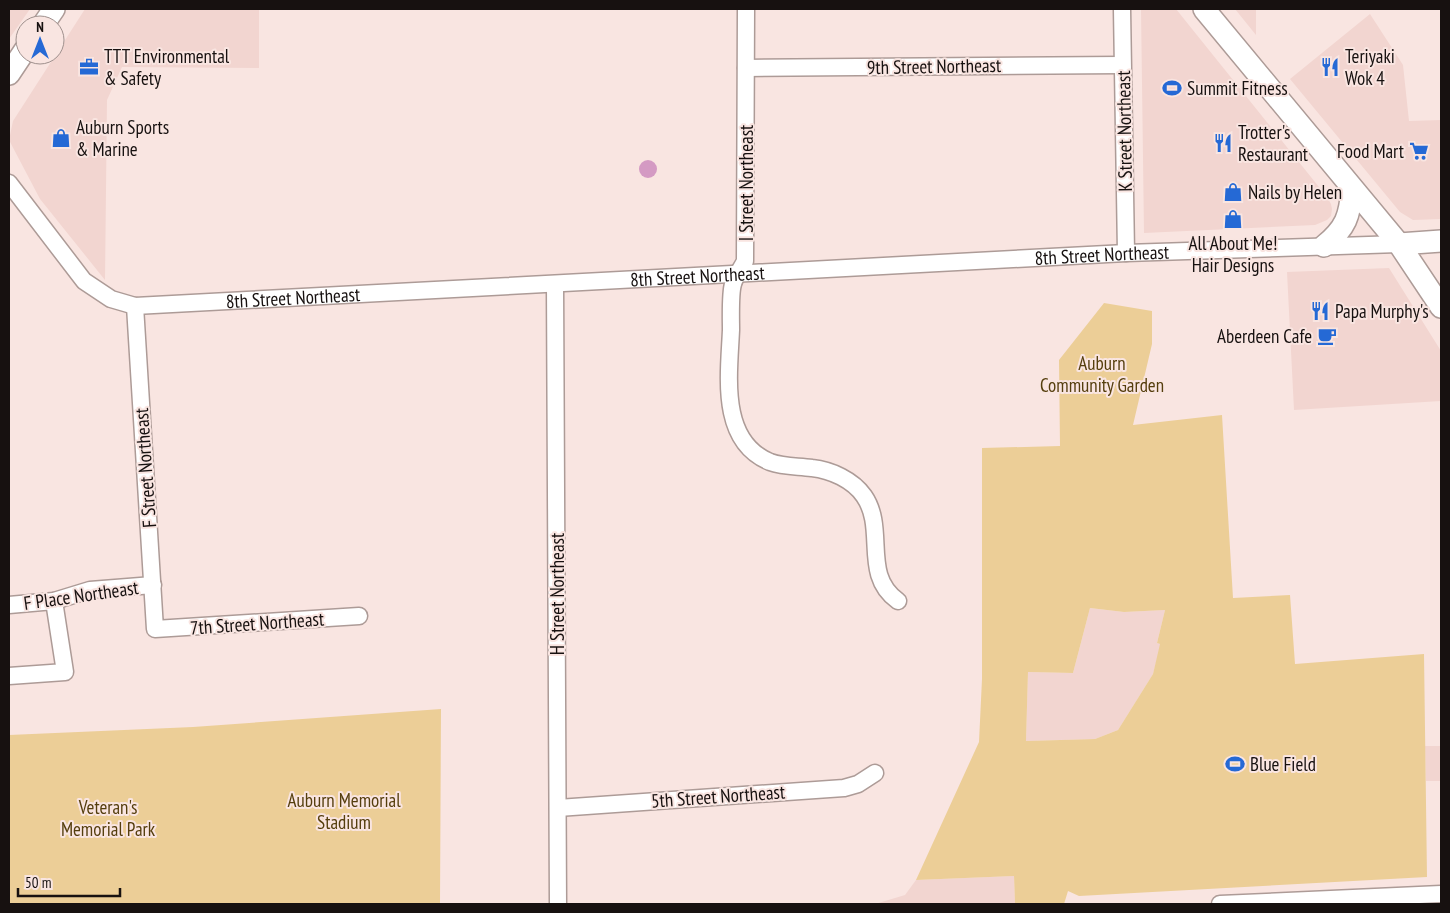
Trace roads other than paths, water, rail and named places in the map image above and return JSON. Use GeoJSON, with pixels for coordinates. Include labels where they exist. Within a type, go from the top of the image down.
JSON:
{"type":"FeatureCollection","features":[{"type":"Feature","properties":{"kind":"main road"},"geometry":{"type":"LineString","coordinates":[[1204,9],[1399,244],[1441,308]]}},
{"type":"Feature","properties":{"kind":"main road"},"geometry":{"type":"LineString","coordinates":[[1324,246],[1336,237],[1344,227],[1349,216],[1352,188]]}},
{"type":"Feature","properties":{"kind":"main road","name":"8th Street Northeast"},"geometry":{"type":"LineString","coordinates":[[1399,244],[1441,241]]}},
{"type":"Feature","properties":{"kind":"street","name":"I Street Northeast"},"geometry":{"type":"LineString","coordinates":[[746,9],[746,261],[733,284],[732,294],[728,393],[732,416],[739,435],[749,449],[769,462],[782,466],[819,469],[834,474],[856,487],[864,496],[871,510],[879,577],[888,594],[898,601]]}},
{"type":"Feature","properties":{"kind":"street","name":"K Street Northeast"},"geometry":{"type":"LineString","coordinates":[[1122,9],[1126,252]]}},
{"type":"Feature","properties":{"kind":"street","name":"9th Street Northeast"},"geometry":{"type":"LineString","coordinates":[[746,68],[1122,65]]}},
{"type":"Feature","properties":{"kind":"street","name":"8th Street Northeast"},"geometry":{"type":"LineString","coordinates":[[9,183],[84,281],[110,299],[135,306],[1126,252],[1399,244]]}},
{"type":"Feature","properties":{"kind":"street","name":"H Street Northeast"},"geometry":{"type":"LineString","coordinates":[[555,284],[558,904]]}},
{"type":"Feature","properties":{"kind":"street","name":"F Street Northeast"},"geometry":{"type":"LineString","coordinates":[[135,306],[155,629]]}},
{"type":"Feature","properties":{"kind":"street","name":"F Place Northeast"},"geometry":{"type":"LineString","coordinates":[[9,605],[54,601],[90,590],[153,585]]}},
{"type":"Feature","properties":{"kind":"street"},"geometry":{"type":"LineString","coordinates":[[9,676],[65,672],[54,601]]}},
{"type":"Feature","properties":{"kind":"street","name":"7th Street Northeast"},"geometry":{"type":"LineString","coordinates":[[155,629],[359,616]]}},
{"type":"Feature","properties":{"kind":"street","name":"5th Street Northeast"},"geometry":{"type":"LineString","coordinates":[[558,808],[844,788],[858,784],[875,773]]}},
{"type":"Feature","properties":{"kind":"street"},"geometry":{"type":"LineString","coordinates":[[1220,904],[1441,894]]}},
{"type":"Feature","properties":{"kind":"place","name":"TTT Environmental & Safety"},"geometry":{"type":"Point","coordinates":[89,67]}},
{"type":"Feature","properties":{"kind":"place","name":"Teriyaki Wok 4"},"geometry":{"type":"Point","coordinates":[1330,67]}},
{"type":"Feature","properties":{"kind":"place","name":"Summit Fitness"},"geometry":{"type":"Point","coordinates":[1172,88]}},
{"type":"Feature","properties":{"kind":"place","name":"Auburn Sports & Marine"},"geometry":{"type":"Point","coordinates":[61,138]}},
{"type":"Feature","properties":{"kind":"place","name":"Trotter's Restaurant"},"geometry":{"type":"Point","coordinates":[1223,143]}},
{"type":"Feature","properties":{"kind":"place","name":"Food Mart"},"geometry":{"type":"Point","coordinates":[1419,151]}},
{"type":"Feature","properties":{"kind":"place","name":"Nails by Helen"},"geometry":{"type":"Point","coordinates":[1233,192]}},
{"type":"Feature","properties":{"kind":"place","name":"All About Me! Hair Designs"},"geometry":{"type":"Point","coordinates":[1233,219]}},
{"type":"Feature","properties":{"kind":"place","name":"Papa Murphy's"},"geometry":{"type":"Point","coordinates":[1320,311]}},
{"type":"Feature","properties":{"kind":"place","name":"Aberdeen Cafe"},"geometry":{"type":"Point","coordinates":[1327,336]}},
{"type":"Feature","properties":{"kind":"place","name":"Blue Field"},"geometry":{"type":"Point","coordinates":[1235,764]}},
{"type":"Feature","properties":{"kind":"park label","name":"Auburn Community Garden"},"geometry":{"type":"Point","coordinates":[1102,374]}},
{"type":"Feature","properties":{"kind":"park label","name":"Auburn Memorial Stadium"},"geometry":{"type":"Point","coordinates":[344,811]}},
{"type":"Feature","properties":{"kind":"park label","name":"Veteran's Memorial Park"},"geometry":{"type":"Point","coordinates":[108,818]}}]}
